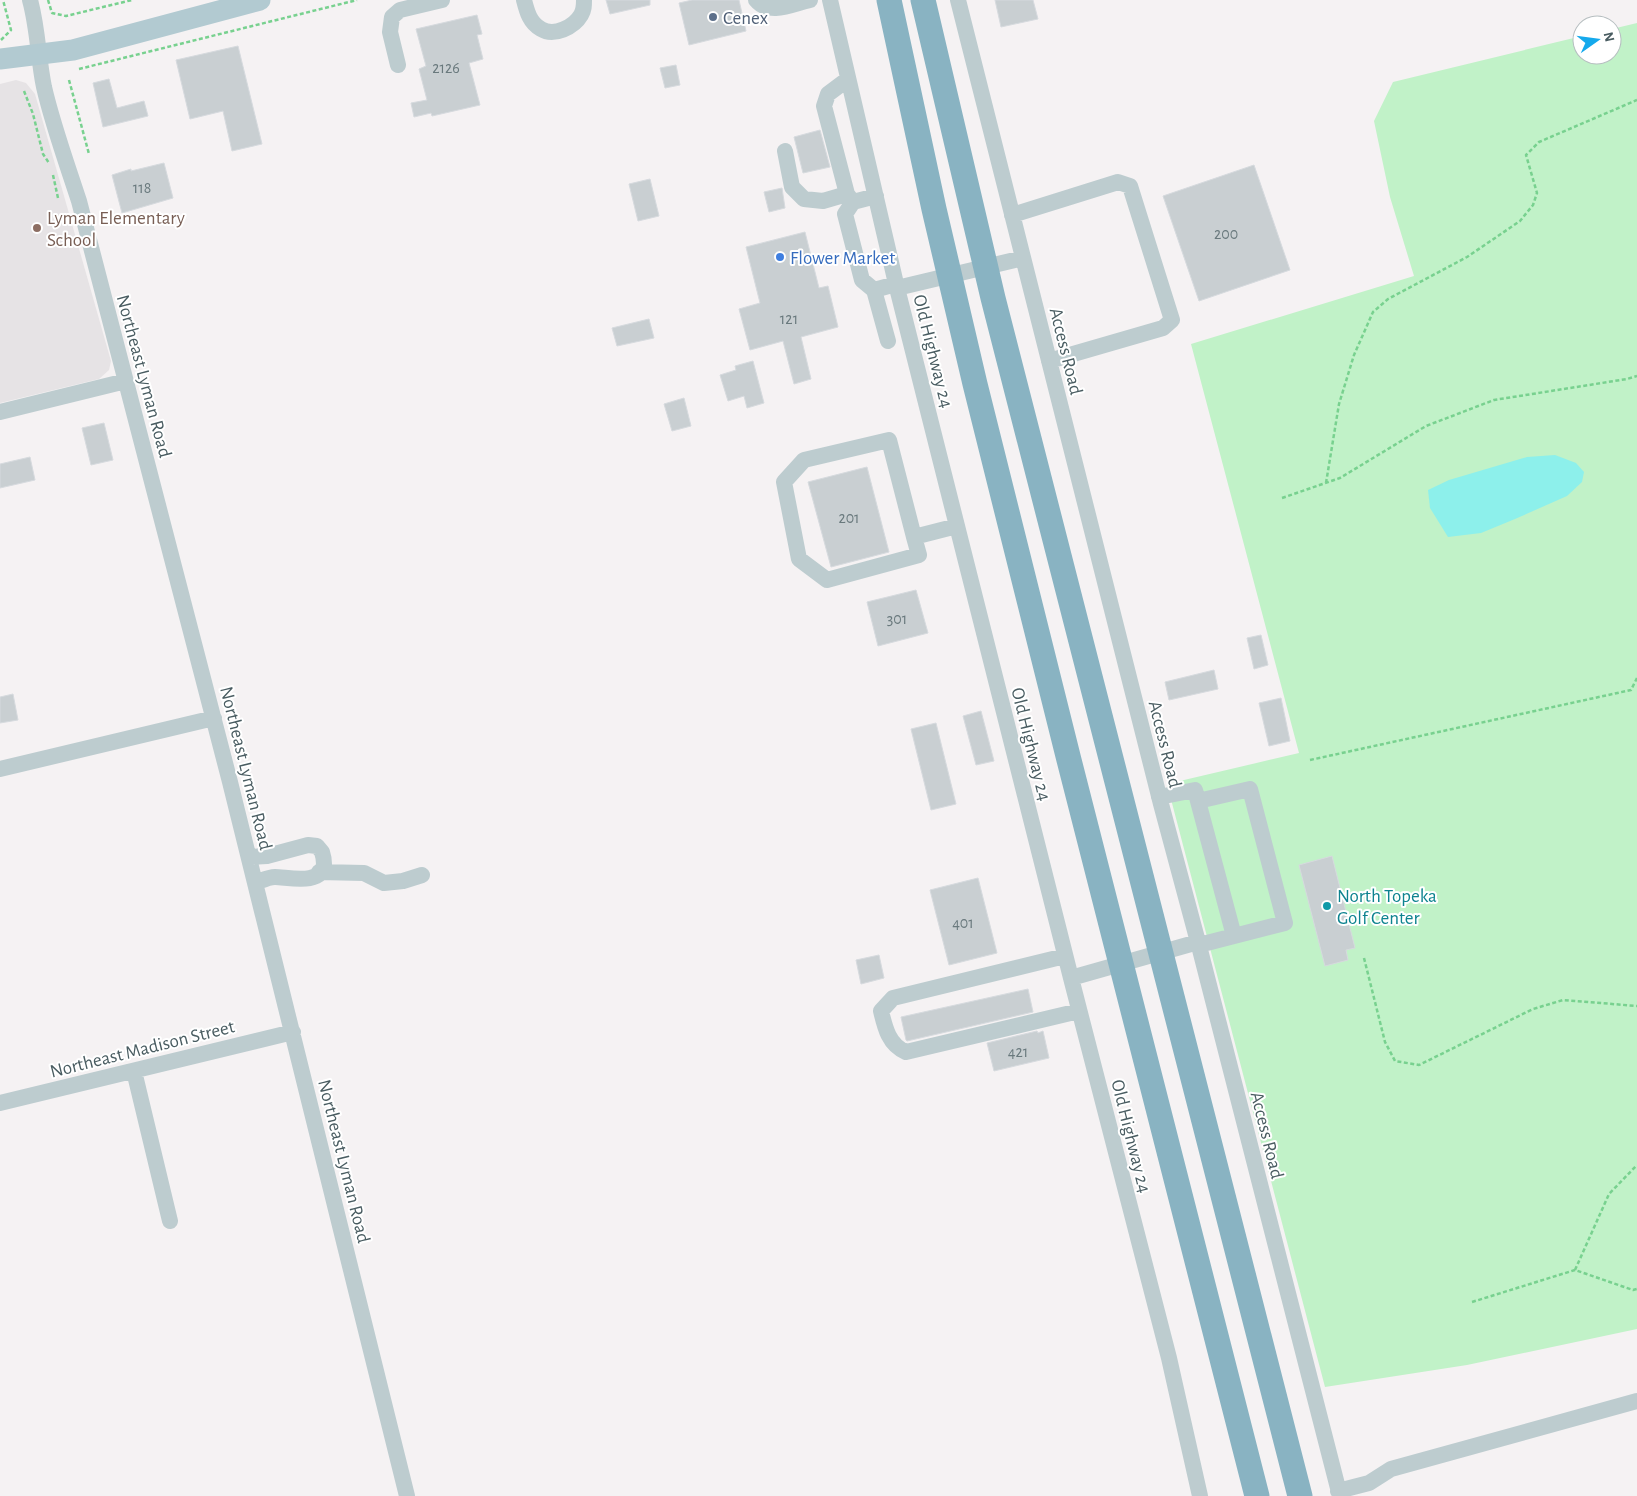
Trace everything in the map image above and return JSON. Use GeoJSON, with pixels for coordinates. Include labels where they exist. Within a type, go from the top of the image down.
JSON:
{"type":"FeatureCollection","features":[{"type":"Feature","properties":{"kind":"highway"},"geometry":{"type":"LineString","coordinates":[[889,0],[989,442],[1257,1496]]}},
{"type":"Feature","properties":{"kind":"highway"},"geometry":{"type":"LineString","coordinates":[[923,0],[986,267],[1300,1496]]}},
{"type":"Feature","properties":{"kind":"main road"},"geometry":{"type":"LineString","coordinates":[[0,59],[74,50],[260,0]]}},
{"type":"Feature","properties":{"kind":"street","name":"Northeast Lyman Road"},"geometry":{"type":"LineString","coordinates":[[30,0],[35,18],[44,86],[61,151],[79,202],[214,718],[407,1496]]}},
{"type":"Feature","properties":{"kind":"street"},"geometry":{"type":"LineString","coordinates":[[398,65],[390,32],[392,17],[400,10],[442,0]]}},
{"type":"Feature","properties":{"kind":"street"},"geometry":{"type":"LineString","coordinates":[[524,0],[533,23],[542,30],[552,33],[571,26],[581,16],[584,9],[584,0]]}},
{"type":"Feature","properties":{"kind":"street"},"geometry":{"type":"LineString","coordinates":[[756,0],[764,8],[774,9],[793,2],[810,0]]}},
{"type":"Feature","properties":{"kind":"street","name":"Old Highway 24"},"geometry":{"type":"LineString","coordinates":[[830,0],[903,311],[1166,1349],[1200,1496]]}},
{"type":"Feature","properties":{"kind":"street","name":"Access Road"},"geometry":{"type":"LineString","coordinates":[[958,0],[1159,798],[1199,943],[1339,1493]]}},
{"type":"Feature","properties":{"kind":"street"},"geometry":{"type":"LineString","coordinates":[[848,80],[828,94],[824,106],[850,198],[845,214],[862,280],[874,290],[888,342]]}},
{"type":"Feature","properties":{"kind":"street"},"geometry":{"type":"LineString","coordinates":[[785,151],[792,187],[804,199],[823,201],[876,196]]}},
{"type":"Feature","properties":{"kind":"street"},"geometry":{"type":"LineString","coordinates":[[1012,215],[1118,182],[1130,186],[1172,320],[1163,328],[1049,361]]}},
{"type":"Feature","properties":{"kind":"street"},"geometry":{"type":"LineString","coordinates":[[874,290],[950,276],[1023,258]]}},
{"type":"Feature","properties":{"kind":"street"},"geometry":{"type":"LineString","coordinates":[[882,317],[903,311]]}},
{"type":"Feature","properties":{"kind":"street"},"geometry":{"type":"LineString","coordinates":[[0,412],[126,381]]}},
{"type":"Feature","properties":{"kind":"street"},"geometry":{"type":"LineString","coordinates":[[889,440],[914,537],[919,555],[827,580],[799,558],[784,482],[804,460],[889,440]]}},
{"type":"Feature","properties":{"kind":"street"},"geometry":{"type":"LineString","coordinates":[[914,537],[957,526]]}},
{"type":"Feature","properties":{"kind":"street"},"geometry":{"type":"LineString","coordinates":[[0,769],[214,718]]}},
{"type":"Feature","properties":{"kind":"street"},"geometry":{"type":"LineString","coordinates":[[1071,978],[1160,952],[1234,936],[1285,922],[1250,789],[1198,801]]}},
{"type":"Feature","properties":{"kind":"street"},"geometry":{"type":"LineString","coordinates":[[1159,798],[1195,790],[1234,936]]}},
{"type":"Feature","properties":{"kind":"street"},"geometry":{"type":"LineString","coordinates":[[249,857],[267,856],[308,845],[317,846],[322,852],[324,865],[320,872],[310,878],[295,880],[273,877],[255,883]]}},
{"type":"Feature","properties":{"kind":"street"},"geometry":{"type":"LineString","coordinates":[[320,872],[364,873],[384,883],[403,881],[422,874]]}},
{"type":"Feature","properties":{"kind":"street"},"geometry":{"type":"LineString","coordinates":[[1065,956],[893,998],[881,1012],[885,1030],[897,1048],[906,1052],[1079,1011]]}},
{"type":"Feature","properties":{"kind":"street","name":"Northeast Madison Street"},"geometry":{"type":"LineString","coordinates":[[0,1103],[293,1032]]}},
{"type":"Feature","properties":{"kind":"street"},"geometry":{"type":"LineString","coordinates":[[134,1071],[170,1221]]}},
{"type":"Feature","properties":{"kind":"street"},"geometry":{"type":"LineString","coordinates":[[1339,1493],[1369,1483],[1392,1469],[1637,1401]]}},
{"type":"Feature","properties":{"kind":"path"},"geometry":{"type":"LineString","coordinates":[[0,40],[11,30],[3,0]]}},
{"type":"Feature","properties":{"kind":"path"},"geometry":{"type":"LineString","coordinates":[[48,0],[52,13],[66,16],[132,0]]}},
{"type":"Feature","properties":{"kind":"path"},"geometry":{"type":"LineString","coordinates":[[79,69],[357,0]]}},
{"type":"Feature","properties":{"kind":"path"},"geometry":{"type":"LineString","coordinates":[[69,80],[89,154]]}},
{"type":"Feature","properties":{"kind":"path"},"geometry":{"type":"LineString","coordinates":[[24,91],[33,114],[43,154],[50,166]]}},
{"type":"Feature","properties":{"kind":"path"},"geometry":{"type":"LineString","coordinates":[[1326,483],[1339,404],[1354,355],[1373,312],[1388,299],[1467,257],[1520,221],[1533,206],[1537,193],[1526,156],[1539,142],[1637,100]]}},
{"type":"Feature","properties":{"kind":"path"},"geometry":{"type":"LineString","coordinates":[[52,174],[58,198]]}},
{"type":"Feature","properties":{"kind":"path"},"geometry":{"type":"LineString","coordinates":[[1282,498],[1340,478],[1426,426],[1494,400],[1637,376]]}},
{"type":"Feature","properties":{"kind":"path"},"geometry":{"type":"LineString","coordinates":[[1310,760],[1631,690],[1637,678]]}},
{"type":"Feature","properties":{"kind":"path"},"geometry":{"type":"LineString","coordinates":[[1364,958],[1385,1042],[1395,1061],[1419,1065],[1533,1009],[1563,1000],[1637,1006]]}},
{"type":"Feature","properties":{"kind":"path"},"geometry":{"type":"LineString","coordinates":[[1575,1270],[1609,1194],[1637,1165]]}},
{"type":"Feature","properties":{"kind":"path"},"geometry":{"type":"LineString","coordinates":[[1472,1302],[1575,1270],[1633,1290],[1637,1289]]}},
{"type":"Feature","properties":{"kind":"shaded area","name":"Lyman Elementary School"},"geometry":{"type":"Polygon","coordinates":[[[16,80],[26,83],[35,94],[111,361],[109,370],[99,379],[0,403],[0,84],[16,80]]]}},
{"type":"Feature","properties":{"kind":"green space","name":"North Topeka Golf Center"},"geometry":{"type":"Polygon","coordinates":[[[1637,23],[1637,1329],[1467,1365],[1325,1387],[1167,784],[1299,753],[1191,344],[1414,276],[1390,197],[1374,121],[1393,82],[1572,38],[1572,65],[1622,65],[1622,27],[1637,23]]]}},
{"type":"Feature","properties":{"kind":"water"},"geometry":{"type":"Polygon","coordinates":[[[1555,455],[1576,463],[1584,472],[1582,482],[1567,496],[1515,519],[1481,533],[1448,537],[1430,508],[1428,490],[1449,480],[1527,457],[1555,455]]]}},
{"type":"Feature","properties":{"kind":"building"},"geometry":{"type":"Polygon","coordinates":[[[606,0],[650,0],[650,5],[610,14],[606,0]]]}},
{"type":"Feature","properties":{"kind":"building","name":"Cenex"},"geometry":{"type":"Polygon","coordinates":[[[692,0],[739,0],[746,31],[689,45],[679,3],[692,0]]]}},
{"type":"Feature","properties":{"kind":"building"},"geometry":{"type":"Polygon","coordinates":[[[995,0],[1033,0],[1038,19],[1001,27],[995,0]]]}},
{"type":"Feature","properties":{"kind":"building"},"geometry":{"type":"Polygon","coordinates":[[[477,15],[482,34],[477,35],[483,59],[469,63],[480,105],[432,116],[431,113],[414,117],[411,103],[427,100],[419,69],[426,66],[416,29],[477,15]]]}},
{"type":"Feature","properties":{"kind":"building"},"geometry":{"type":"Polygon","coordinates":[[[238,46],[262,144],[232,151],[223,111],[190,119],[176,60],[238,46]]]}},
{"type":"Feature","properties":{"kind":"building"},"geometry":{"type":"Polygon","coordinates":[[[676,65],[680,85],[665,88],[660,68],[676,65]]]}},
{"type":"Feature","properties":{"kind":"building"},"geometry":{"type":"Polygon","coordinates":[[[109,79],[117,108],[144,101],[148,116],[103,127],[93,83],[109,79]]]}},
{"type":"Feature","properties":{"kind":"building"},"geometry":{"type":"Polygon","coordinates":[[[820,130],[830,167],[803,173],[794,137],[820,130]]]}},
{"type":"Feature","properties":{"kind":"building"},"geometry":{"type":"Polygon","coordinates":[[[164,163],[173,198],[122,213],[112,175],[131,169],[131,171],[164,163]]]}},
{"type":"Feature","properties":{"kind":"building"},"geometry":{"type":"Polygon","coordinates":[[[1254,165],[1290,270],[1199,301],[1163,196],[1254,165]]]}},
{"type":"Feature","properties":{"kind":"building"},"geometry":{"type":"Polygon","coordinates":[[[650,179],[659,216],[638,221],[629,184],[650,179]]]}},
{"type":"Feature","properties":{"kind":"building"},"geometry":{"type":"Polygon","coordinates":[[[782,188],[785,208],[769,212],[764,192],[782,188]]]}},
{"type":"Feature","properties":{"kind":"building"},"geometry":{"type":"Polygon","coordinates":[[[805,232],[819,288],[828,286],[838,327],[801,337],[811,379],[794,384],[783,341],[750,350],[739,309],[760,303],[746,247],[805,232]]]}},
{"type":"Feature","properties":{"kind":"building"},"geometry":{"type":"Polygon","coordinates":[[[649,319],[654,338],[617,346],[612,328],[649,319]]]}},
{"type":"Feature","properties":{"kind":"building"},"geometry":{"type":"Polygon","coordinates":[[[753,361],[764,403],[747,408],[744,396],[728,401],[720,375],[736,370],[735,366],[753,361]]]}},
{"type":"Feature","properties":{"kind":"building"},"geometry":{"type":"Polygon","coordinates":[[[684,398],[691,426],[672,431],[664,404],[684,398]]]}},
{"type":"Feature","properties":{"kind":"building"},"geometry":{"type":"Polygon","coordinates":[[[104,423],[113,460],[91,465],[82,428],[104,423]]]}},
{"type":"Feature","properties":{"kind":"building"},"geometry":{"type":"Polygon","coordinates":[[[30,457],[35,480],[0,488],[0,464],[30,457]]]}},
{"type":"Feature","properties":{"kind":"building"},"geometry":{"type":"Polygon","coordinates":[[[867,467],[889,552],[831,567],[808,482],[867,467]]]}},
{"type":"Feature","properties":{"kind":"building"},"geometry":{"type":"Polygon","coordinates":[[[916,590],[928,633],[878,646],[867,602],[916,590]]]}},
{"type":"Feature","properties":{"kind":"building"},"geometry":{"type":"Polygon","coordinates":[[[1261,635],[1268,665],[1254,669],[1247,638],[1261,635]]]}},
{"type":"Feature","properties":{"kind":"building"},"geometry":{"type":"Polygon","coordinates":[[[1214,670],[1218,689],[1169,700],[1165,682],[1214,670]]]}},
{"type":"Feature","properties":{"kind":"building"},"geometry":{"type":"Polygon","coordinates":[[[13,694],[18,720],[0,723],[0,697],[13,694]]]}},
{"type":"Feature","properties":{"kind":"building"},"geometry":{"type":"Polygon","coordinates":[[[1281,698],[1290,741],[1269,746],[1259,703],[1281,698]]]}},
{"type":"Feature","properties":{"kind":"building"},"geometry":{"type":"Polygon","coordinates":[[[981,711],[994,761],[976,765],[963,716],[981,711]]]}},
{"type":"Feature","properties":{"kind":"building"},"geometry":{"type":"Polygon","coordinates":[[[936,723],[956,804],[931,810],[911,729],[936,723]]]}},
{"type":"Feature","properties":{"kind":"building","name":"North Topeka Golf Center"},"geometry":{"type":"Polygon","coordinates":[[[1332,856],[1355,948],[1346,950],[1348,960],[1325,966],[1299,865],[1332,856]]]}},
{"type":"Feature","properties":{"kind":"building"},"geometry":{"type":"Polygon","coordinates":[[[978,878],[997,953],[949,965],[930,890],[978,878]]]}},
{"type":"Feature","properties":{"kind":"building"},"geometry":{"type":"Polygon","coordinates":[[[879,955],[884,978],[861,984],[856,960],[879,955]]]}},
{"type":"Feature","properties":{"kind":"building"},"geometry":{"type":"Polygon","coordinates":[[[1028,989],[1033,1012],[906,1040],[901,1017],[1028,989]]]}},
{"type":"Feature","properties":{"kind":"building"},"geometry":{"type":"Polygon","coordinates":[[[1037,1031],[1038,1033],[1043,1031],[1049,1058],[994,1071],[987,1043],[1037,1031]]]}},
{"type":"Feature","properties":{"kind":"place","name":"Cenex"},"geometry":{"type":"Point","coordinates":[713,17]}},
{"type":"Feature","properties":{"kind":"place","name":"Lyman Elementary School"},"geometry":{"type":"Point","coordinates":[37,228]}},
{"type":"Feature","properties":{"kind":"place","name":"Flower Market"},"geometry":{"type":"Point","coordinates":[780,257]}},
{"type":"Feature","properties":{"kind":"place","name":"North Topeka Golf Center"},"geometry":{"type":"Point","coordinates":[1327,906]}}]}
